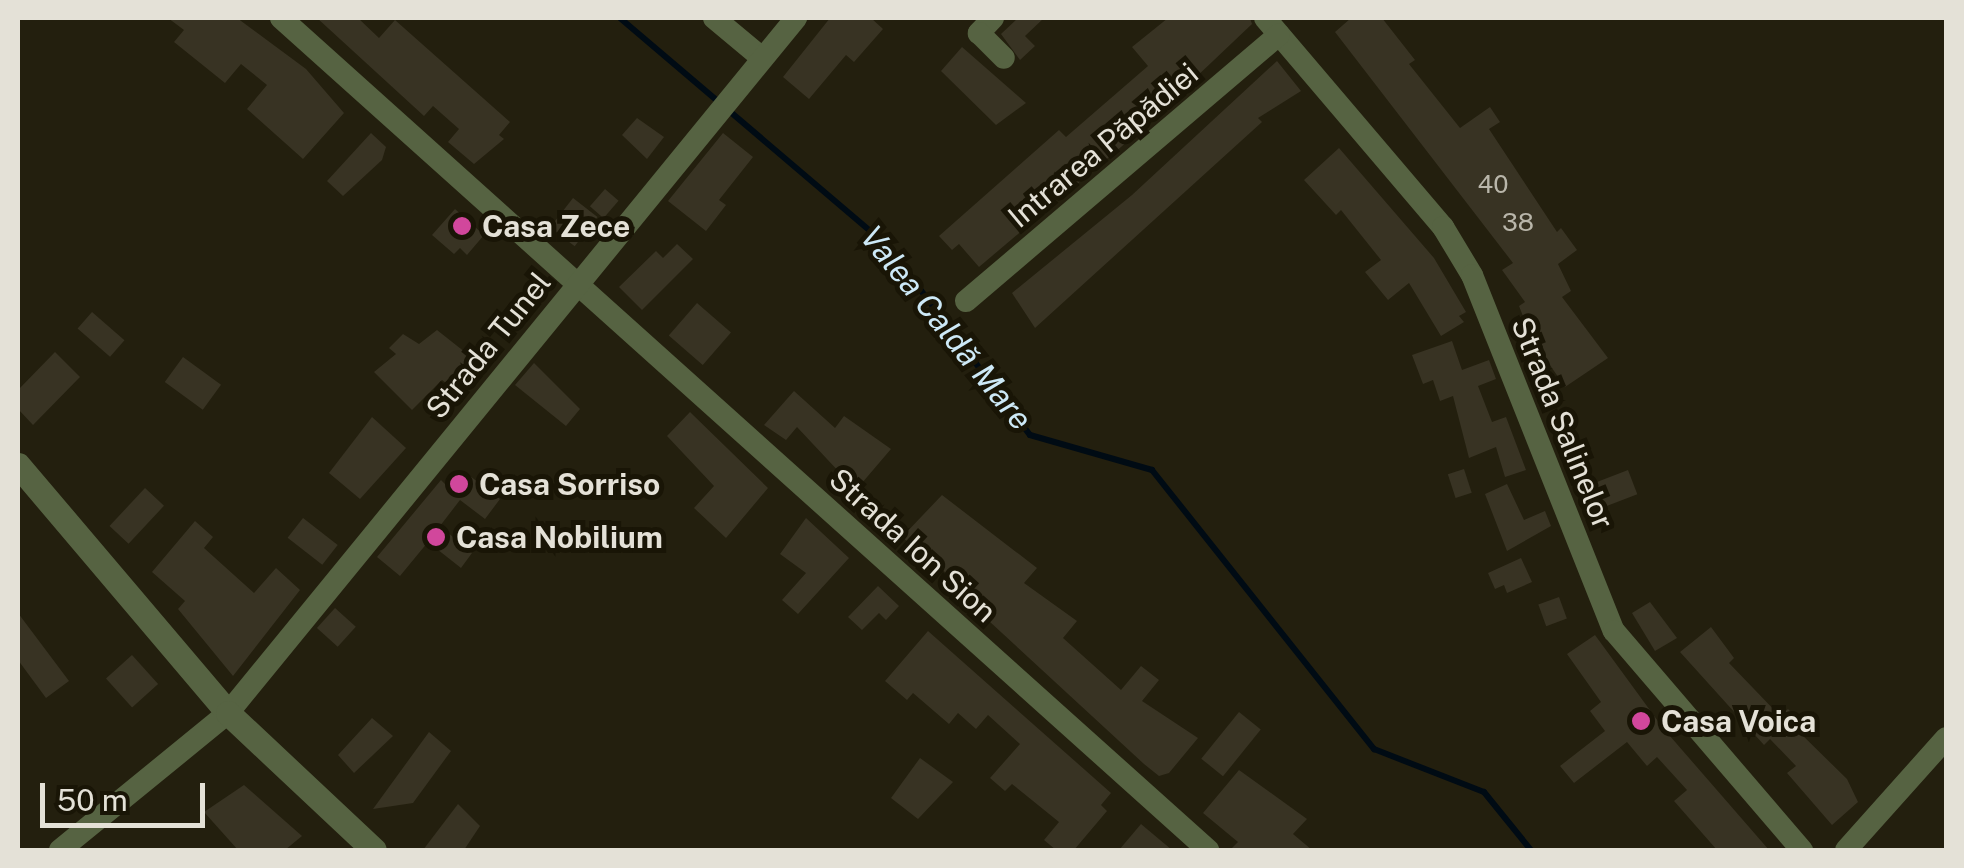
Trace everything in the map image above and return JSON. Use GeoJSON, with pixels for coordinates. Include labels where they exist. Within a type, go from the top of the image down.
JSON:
{"type":"FeatureCollection","features":[{"type":"Feature","properties":{"kind":"street","name":"Strada Ion Sion"},"geometry":{"type":"LineString","coordinates":[[281,18],[1208,850]]}},
{"type":"Feature","properties":{"kind":"street"},"geometry":{"type":"LineString","coordinates":[[714,18],[762,58]]}},
{"type":"Feature","properties":{"kind":"street","name":"Strada Tunel"},"geometry":{"type":"LineString","coordinates":[[60,850],[228,713],[796,18]]}},
{"type":"Feature","properties":{"kind":"street"},"geometry":{"type":"LineString","coordinates":[[994,18],[979,33],[1004,58]]}},
{"type":"Feature","properties":{"kind":"street","name":"Intrarea Păpădiei"},"geometry":{"type":"LineString","coordinates":[[966,301],[1272,26]]}},
{"type":"Feature","properties":{"kind":"street","name":"Strada Salinelor"},"geometry":{"type":"LineString","coordinates":[[1272,26],[1443,226],[1472,275],[1614,631],[1802,850]]}},
{"type":"Feature","properties":{"kind":"street"},"geometry":{"type":"LineString","coordinates":[[18,465],[228,713],[374,850]]}},
{"type":"Feature","properties":{"kind":"street"},"geometry":{"type":"LineString","coordinates":[[1846,850],[1946,738]]}},
{"type":"Feature","properties":{"kind":"building"},"geometry":{"type":"Polygon","coordinates":[[[168,18],[237,18],[306,69],[344,113],[303,159],[247,109],[267,85],[241,64],[225,83],[174,42],[184,30],[168,18]]]}},
{"type":"Feature","properties":{"kind":"building"},"geometry":{"type":"Polygon","coordinates":[[[317,18],[358,18],[379,38],[395,20],[510,122],[499,135],[504,139],[474,164],[448,142],[459,129],[433,106],[424,116],[317,18]]]}},
{"type":"Feature","properties":{"kind":"building"},"geometry":{"type":"Polygon","coordinates":[[[830,18],[871,18],[883,29],[854,62],[846,55],[809,99],[783,77],[830,18]]]}},
{"type":"Feature","properties":{"kind":"building"},"geometry":{"type":"Polygon","coordinates":[[[1018,18],[1044,18],[1025,36],[1035,46],[1020,60],[1001,34],[1018,18]]]}},
{"type":"Feature","properties":{"kind":"building"},"geometry":{"type":"Polygon","coordinates":[[[1168,18],[1250,18],[1252,24],[1134,136],[979,267],[959,244],[952,250],[939,236],[1059,130],[1066,137],[1148,66],[1132,47],[1168,18]]]}},
{"type":"Feature","properties":{"kind":"building"},"geometry":{"type":"Polygon","coordinates":[[[1351,18],[1382,18],[1415,60],[1409,64],[1460,128],[1490,107],[1500,122],[1489,129],[1557,232],[1561,228],[1577,250],[1558,264],[1571,291],[1562,297],[1608,358],[1565,387],[1532,339],[1519,306],[1525,302],[1502,270],[1513,263],[1335,32],[1351,18]]]}},
{"type":"Feature","properties":{"kind":"building"},"geometry":{"type":"Polygon","coordinates":[[[962,47],[1026,103],[996,125],[941,71],[962,47]]]}},
{"type":"Feature","properties":{"kind":"building"},"geometry":{"type":"Polygon","coordinates":[[[1277,61],[1301,91],[1258,118],[1262,122],[1035,328],[1012,293],[1132,195],[1277,61]]]}},
{"type":"Feature","properties":{"kind":"building"},"geometry":{"type":"Polygon","coordinates":[[[637,118],[664,137],[647,159],[622,135],[637,118]]]}},
{"type":"Feature","properties":{"kind":"building"},"geometry":{"type":"Polygon","coordinates":[[[371,133],[386,147],[382,160],[343,196],[327,181],[371,133]]]}},
{"type":"Feature","properties":{"kind":"building"},"geometry":{"type":"Polygon","coordinates":[[[723,133],[753,157],[719,200],[726,205],[706,231],[668,201],[723,133]]]}},
{"type":"Feature","properties":{"kind":"building"},"geometry":{"type":"Polygon","coordinates":[[[1339,148],[1434,258],[1466,312],[1459,316],[1464,322],[1441,336],[1409,283],[1388,300],[1365,272],[1381,260],[1341,210],[1336,215],[1304,180],[1339,148]]]}},
{"type":"Feature","properties":{"kind":"building"},"geometry":{"type":"Polygon","coordinates":[[[605,189],[619,201],[603,218],[590,206],[605,189]]]}},
{"type":"Feature","properties":{"kind":"building"},"geometry":{"type":"Polygon","coordinates":[[[573,198],[597,217],[575,246],[550,227],[573,198]]]}},
{"type":"Feature","properties":{"kind":"building"},"geometry":{"type":"Polygon","coordinates":[[[455,209],[484,235],[467,255],[460,248],[454,254],[432,235],[455,209]]]}},
{"type":"Feature","properties":{"kind":"building"},"geometry":{"type":"Polygon","coordinates":[[[677,244],[693,259],[642,310],[619,287],[656,251],[663,258],[677,244]]]}},
{"type":"Feature","properties":{"kind":"building"},"geometry":{"type":"Polygon","coordinates":[[[697,303],[731,333],[703,365],[669,335],[697,303]]]}},
{"type":"Feature","properties":{"kind":"building"},"geometry":{"type":"Polygon","coordinates":[[[92,312],[124,340],[110,357],[78,329],[92,312]]]}},
{"type":"Feature","properties":{"kind":"building"},"geometry":{"type":"Polygon","coordinates":[[[437,330],[480,364],[458,392],[442,380],[412,410],[374,372],[396,354],[389,348],[403,334],[419,344],[437,330]]]}},
{"type":"Feature","properties":{"kind":"building"},"geometry":{"type":"Polygon","coordinates":[[[1452,341],[1462,370],[1489,360],[1496,379],[1478,386],[1492,422],[1506,417],[1526,470],[1505,477],[1496,447],[1469,458],[1453,396],[1440,401],[1433,380],[1423,384],[1412,355],[1452,341]]]}},
{"type":"Feature","properties":{"kind":"building"},"geometry":{"type":"Polygon","coordinates":[[[55,352],[80,377],[33,425],[18,409],[18,390],[55,352]]]}},
{"type":"Feature","properties":{"kind":"building"},"geometry":{"type":"Polygon","coordinates":[[[183,357],[221,385],[203,410],[165,382],[183,357]]]}},
{"type":"Feature","properties":{"kind":"building"},"geometry":{"type":"Polygon","coordinates":[[[534,363],[580,409],[566,426],[515,385],[534,363]]]}},
{"type":"Feature","properties":{"kind":"building"},"geometry":{"type":"Polygon","coordinates":[[[794,391],[835,428],[844,416],[891,449],[856,490],[797,427],[786,440],[764,425],[794,391]]]}},
{"type":"Feature","properties":{"kind":"building"},"geometry":{"type":"Polygon","coordinates":[[[690,412],[768,488],[726,538],[694,508],[714,486],[667,436],[690,412]]]}},
{"type":"Feature","properties":{"kind":"building"},"geometry":{"type":"Polygon","coordinates":[[[372,417],[406,448],[360,499],[329,473],[372,417]]]}},
{"type":"Feature","properties":{"kind":"building"},"geometry":{"type":"Polygon","coordinates":[[[1464,469],[1472,493],[1456,498],[1448,474],[1464,469]]]}},
{"type":"Feature","properties":{"kind":"building"},"geometry":{"type":"Polygon","coordinates":[[[1628,470],[1637,494],[1591,512],[1581,488],[1628,470]]]}},
{"type":"Feature","properties":{"kind":"building"},"geometry":{"type":"Polygon","coordinates":[[[470,476],[500,499],[485,519],[460,500],[440,526],[472,553],[461,568],[428,542],[400,576],[377,557],[441,480],[454,493],[470,476]]]}},
{"type":"Feature","properties":{"kind":"building"},"geometry":{"type":"Polygon","coordinates":[[[1507,484],[1524,520],[1545,511],[1551,526],[1507,551],[1485,494],[1507,484]]]}},
{"type":"Feature","properties":{"kind":"building"},"geometry":{"type":"Polygon","coordinates":[[[145,488],[164,506],[129,544],[110,526],[145,488]]]}},
{"type":"Feature","properties":{"kind":"building"},"geometry":{"type":"Polygon","coordinates":[[[942,495],[1037,568],[1024,583],[1077,621],[1063,638],[1121,690],[1141,666],[1159,680],[1142,701],[1198,738],[1169,773],[1159,776],[1144,764],[951,586],[956,581],[902,537],[942,495]]]}},
{"type":"Feature","properties":{"kind":"building"},"geometry":{"type":"Polygon","coordinates":[[[303,518],[338,545],[322,565],[288,538],[303,518]]]}},
{"type":"Feature","properties":{"kind":"building"},"geometry":{"type":"Polygon","coordinates":[[[806,518],[849,558],[798,614],[782,600],[806,573],[780,554],[806,518]]]}},
{"type":"Feature","properties":{"kind":"building"},"geometry":{"type":"Polygon","coordinates":[[[195,521],[213,537],[204,548],[254,593],[276,568],[300,590],[233,676],[178,609],[185,601],[152,572],[195,521]]]}},
{"type":"Feature","properties":{"kind":"building"},"geometry":{"type":"Polygon","coordinates":[[[1521,558],[1532,582],[1507,593],[1504,585],[1495,589],[1488,573],[1521,558]]]}},
{"type":"Feature","properties":{"kind":"building"},"geometry":{"type":"Polygon","coordinates":[[[878,586],[899,606],[886,620],[879,613],[862,630],[848,617],[878,586]]]}},
{"type":"Feature","properties":{"kind":"building"},"geometry":{"type":"Polygon","coordinates":[[[1559,597],[1567,619],[1546,626],[1538,605],[1559,597]]]}},
{"type":"Feature","properties":{"kind":"building"},"geometry":{"type":"Polygon","coordinates":[[[1650,602],[1677,638],[1655,651],[1632,613],[1650,602]]]}},
{"type":"Feature","properties":{"kind":"building"},"geometry":{"type":"Polygon","coordinates":[[[335,608],[356,627],[338,647],[317,628],[335,608]]]}},
{"type":"Feature","properties":{"kind":"building"},"geometry":{"type":"Polygon","coordinates":[[[18,613],[69,681],[46,698],[18,660],[18,613]]]}},
{"type":"Feature","properties":{"kind":"building"},"geometry":{"type":"Polygon","coordinates":[[[1711,627],[1734,658],[1729,663],[1780,716],[1788,709],[1801,722],[1795,728],[1847,779],[1858,802],[1832,825],[1787,773],[1796,766],[1770,739],[1764,745],[1680,652],[1711,627]]]}},
{"type":"Feature","properties":{"kind":"building"},"geometry":{"type":"Polygon","coordinates":[[[928,631],[1111,793],[1101,805],[1107,811],[1074,850],[1056,850],[1044,840],[1059,822],[1012,784],[1005,791],[990,778],[1020,744],[988,715],[976,729],[958,713],[949,724],[913,693],[907,700],[885,681],[928,631]]]}},
{"type":"Feature","properties":{"kind":"building"},"geometry":{"type":"Polygon","coordinates":[[[1595,635],[1663,728],[1769,850],[1717,850],[1674,801],[1687,790],[1657,757],[1647,766],[1627,742],[1574,783],[1560,766],[1605,731],[1590,711],[1601,702],[1567,654],[1595,635]]]}},
{"type":"Feature","properties":{"kind":"building"},"geometry":{"type":"Polygon","coordinates":[[[132,655],[158,684],[132,707],[106,678],[132,655]]]}},
{"type":"Feature","properties":{"kind":"building"},"geometry":{"type":"Polygon","coordinates":[[[1239,712],[1261,730],[1223,776],[1201,759],[1239,712]]]}},
{"type":"Feature","properties":{"kind":"building"},"geometry":{"type":"Polygon","coordinates":[[[372,718],[393,736],[354,773],[338,755],[372,718]]]}},
{"type":"Feature","properties":{"kind":"building"},"geometry":{"type":"Polygon","coordinates":[[[429,732],[451,751],[413,803],[373,809],[429,732]]]}},
{"type":"Feature","properties":{"kind":"building"},"geometry":{"type":"Polygon","coordinates":[[[920,758],[953,782],[918,819],[891,798],[920,758]]]}},
{"type":"Feature","properties":{"kind":"building"},"geometry":{"type":"Polygon","coordinates":[[[1239,770],[1307,819],[1293,834],[1312,850],[1230,850],[1238,842],[1203,813],[1239,770]]]}},
{"type":"Feature","properties":{"kind":"building"},"geometry":{"type":"Polygon","coordinates":[[[244,785],[302,836],[285,850],[238,850],[204,812],[244,785]]]}},
{"type":"Feature","properties":{"kind":"building"},"geometry":{"type":"Polygon","coordinates":[[[458,804],[480,826],[464,850],[423,850],[458,804]]]}},
{"type":"Feature","properties":{"kind":"building"},"geometry":{"type":"Polygon","coordinates":[[[1141,824],[1172,850],[1119,850],[1141,824]]]}},
{"type":"Feature","properties":{"kind":"waterway","name":"Valea Caldă Mare"},"geometry":{"type":"LineString","coordinates":[[620,18],[886,244],[1030,435],[1152,470],[1374,749],[1484,792],[1531,850]]}},
{"type":"Feature","properties":{"kind":"place","name":"Casa Zece"},"geometry":{"type":"Point","coordinates":[462,226]}},
{"type":"Feature","properties":{"kind":"place","name":"Casa Sorriso"},"geometry":{"type":"Point","coordinates":[459,484]}},
{"type":"Feature","properties":{"kind":"place","name":"Casa Nobilium"},"geometry":{"type":"Point","coordinates":[436,537]}},
{"type":"Feature","properties":{"kind":"place","name":"Casa Voica"},"geometry":{"type":"Point","coordinates":[1641,721]}}]}
